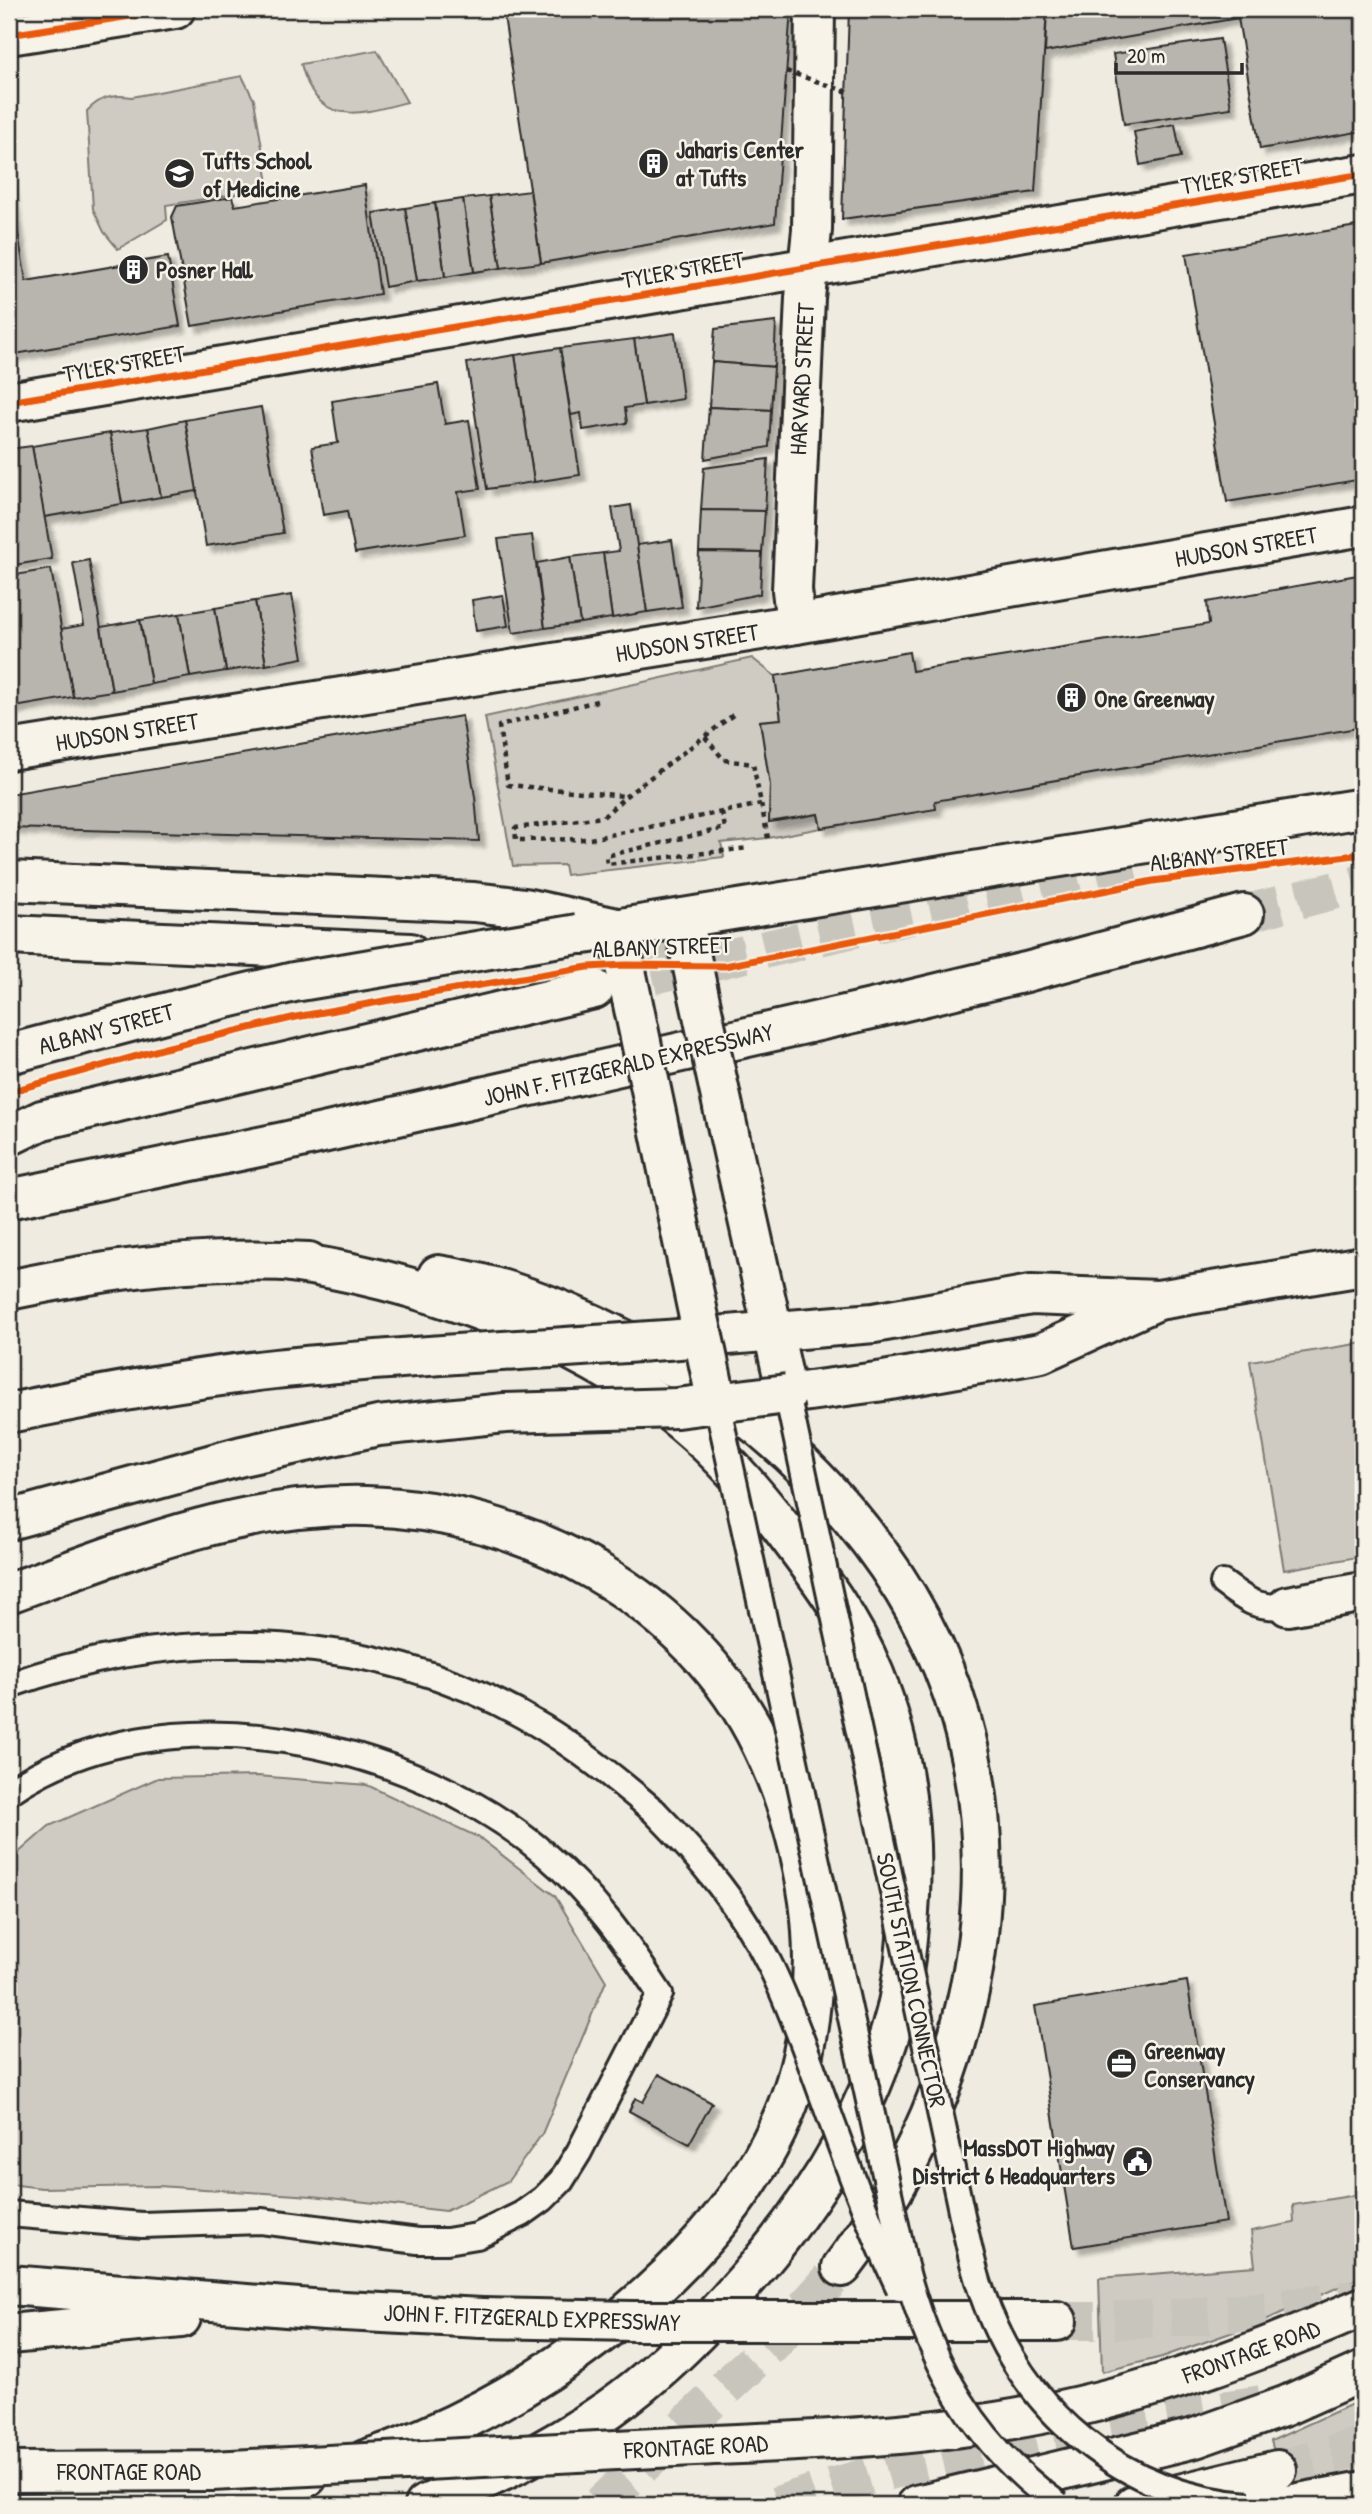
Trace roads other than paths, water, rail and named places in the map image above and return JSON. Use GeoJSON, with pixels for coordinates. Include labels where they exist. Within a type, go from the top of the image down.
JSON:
{"type":"FeatureCollection","features":[{"type":"Feature","properties":{"kind":"main road"},"geometry":{"type":"LineString","coordinates":[[25,25],[175,9]]}},
{"type":"Feature","properties":{"kind":"main road","name":"HARVARD STREET"},"geometry":{"type":"LineString","coordinates":[[796,624],[792,590],[805,298],[812,230],[815,9]]}},
{"type":"Feature","properties":{"kind":"main road","name":"TYLER STREET"},"geometry":{"type":"LineString","coordinates":[[9,402],[1363,174]]}},
{"type":"Feature","properties":{"kind":"main road","name":"HUDSON STREET"},"geometry":{"type":"LineString","coordinates":[[9,750],[796,624],[1363,526]]}},
{"type":"Feature","properties":{"kind":"main road","name":"ALBANY STREET"},"geometry":{"type":"LineString","coordinates":[[9,1054],[294,982],[1363,808]]}},
{"type":"Feature","properties":{"kind":"main road"},"geometry":{"type":"LineString","coordinates":[[9,881],[501,904],[589,933],[632,999],[717,1403]]}},
{"type":"Feature","properties":{"kind":"main road","name":"JOHN F. FITZGERALD EXPRESSWAY"},"geometry":{"type":"LineString","coordinates":[[9,1199],[295,1140],[876,1008],[1026,972],[1244,914]]}},
{"type":"Feature","properties":{"kind":"main road"},"geometry":{"type":"LineString","coordinates":[[683,918],[787,1394]]}},
{"type":"Feature","properties":{"kind":"main road"},"geometry":{"type":"LineString","coordinates":[[9,935],[474,955],[589,933]]}},
{"type":"Feature","properties":{"kind":"main road"},"geometry":{"type":"LineString","coordinates":[[9,1136],[42,1120],[594,989]]}},
{"type":"Feature","properties":{"kind":"main road"},"geometry":{"type":"LineString","coordinates":[[9,1290],[90,1274],[167,1263],[217,1260],[284,1261],[451,1277],[538,1302],[638,1347],[732,1405],[816,1478],[881,1557],[932,1645],[960,1718],[973,1775],[978,1805],[980,1865],[975,1956],[970,1990],[953,2057],[930,2120],[881,2213],[842,2267]]}},
{"type":"Feature","properties":{"kind":"main road"},"geometry":{"type":"LineString","coordinates":[[284,1261],[327,1267],[401,1285],[466,1306],[535,1334],[610,1373],[667,1410],[696,1434],[723,1459],[774,1518],[820,1579],[858,1639],[894,1731],[908,1805],[910,1903],[896,2012],[885,2048],[855,2119],[836,2158],[812,2196],[739,2289],[691,2339],[638,2387],[557,2442],[491,2477],[424,2505]]}},
{"type":"Feature","properties":{"kind":"main road"},"geometry":{"type":"LineString","coordinates":[[9,1413],[204,1378],[276,1369],[427,1356],[593,1347],[874,1323],[1031,1295],[1158,1300],[1356,1267]]}},
{"type":"Feature","properties":{"kind":"main road"},"geometry":{"type":"LineString","coordinates":[[9,1520],[242,1456],[378,1426],[505,1413],[677,1408],[884,1381],[1041,1353],[1158,1300]]}},
{"type":"Feature","properties":{"kind":"main road"},"geometry":{"type":"LineString","coordinates":[[9,1593],[150,1542],[194,1530],[265,1515],[330,1507],[397,1508],[459,1517],[491,1525],[550,1547],[612,1580],[641,1600],[694,1649],[742,1710],[776,1777],[799,1848],[811,1922],[812,1960],[806,2032],[797,2077],[779,2127],[747,2183],[708,2234],[654,2288],[593,2340],[526,2385],[460,2421],[384,2454],[300,2479],[260,2487],[219,2494],[135,2500],[56,2495],[9,2487]]}},
{"type":"Feature","properties":{"kind":"main road"},"geometry":{"type":"LineString","coordinates":[[1288,1606],[1363,1592]]}},
{"type":"Feature","properties":{"kind":"main road","name":"JOHN F. FITZGERALD EXPRESSWAY"},"geometry":{"type":"LineString","coordinates":[[9,2285],[286,2307],[482,2318],[646,2321],[1057,2321]]}},
{"type":"Feature","properties":{"kind":"main road","name":"FRONTAGE ROAD"},"geometry":{"type":"LineString","coordinates":[[9,2472],[212,2471],[906,2434],[1041,2414],[1136,2391],[1240,2358],[1363,2306]]}},
{"type":"Feature","properties":{"kind":"main road"},"geometry":{"type":"LineString","coordinates":[[9,2334],[286,2307]]}},
{"type":"Feature","properties":{"kind":"main road"},"geometry":{"type":"LineString","coordinates":[[917,2505],[1195,2438],[1285,2406],[1363,2371]]}},
{"type":"Feature","properties":{"kind":"main road"},"geometry":{"type":"LineString","coordinates":[[1133,2505],[1277,2470]]}},
{"type":"Feature","properties":{"kind":"lane","name":"SOUTH STATION CONNECTOR"},"geometry":{"type":"LineString","coordinates":[[787,1394],[976,2276],[987,2308],[1010,2354],[1030,2385],[1056,2416],[1089,2444],[1124,2468],[1159,2486],[1218,2502],[1251,2505],[1363,2484]]}},
{"type":"Feature","properties":{"kind":"lane"},"geometry":{"type":"LineString","coordinates":[[717,1403],[905,2266],[921,2321],[946,2376]]}},
{"type":"Feature","properties":{"kind":"lane"},"geometry":{"type":"LineString","coordinates":[[1223,1583],[1252,1604],[1288,1606]]}},
{"type":"Feature","properties":{"kind":"lane"},"geometry":{"type":"LineString","coordinates":[[9,1685],[61,1668],[120,1654],[200,1644],[274,1645],[357,1656],[396,1665],[455,1685],[517,1712],[593,1761],[680,1837],[720,1885],[756,1939],[796,2025],[876,2236],[919,2328],[963,2407],[989,2440],[1015,2469],[1059,2505]]}},
{"type":"Feature","properties":{"kind":"lane"},"geometry":{"type":"LineString","coordinates":[[9,1792],[76,1758],[112,1746],[164,1738],[216,1734],[266,1736],[367,1758],[468,1801],[506,1825],[545,1855],[611,1922],[660,1994],[579,2152],[561,2181],[543,2199],[522,2214],[477,2236],[447,2241],[418,2241],[261,2221],[142,2225],[9,2214]]}},
{"type":"Feature","properties":{"kind":"tunnel"},"geometry":{"type":"LineString","coordinates":[[597,988],[915,915],[1137,859]]}},
{"type":"Feature","properties":{"kind":"tunnel"},"geometry":{"type":"LineString","coordinates":[[1244,914],[1363,883]]}},
{"type":"Feature","properties":{"kind":"tunnel"},"geometry":{"type":"LineString","coordinates":[[597,948],[721,935]]}},
{"type":"Feature","properties":{"kind":"tunnel"},"geometry":{"type":"LineString","coordinates":[[600,2505],[772,2344],[842,2267]]}},
{"type":"Feature","properties":{"kind":"tunnel"},"geometry":{"type":"LineString","coordinates":[[1057,2321],[1210,2315],[1363,2298]]}},
{"type":"Feature","properties":{"kind":"tunnel"},"geometry":{"type":"LineString","coordinates":[[778,2505],[896,2469],[957,2455],[1079,2432],[1262,2404]]}},
{"type":"Feature","properties":{"kind":"tunnel"},"geometry":{"type":"LineString","coordinates":[[1277,2470],[1363,2445]]}},
{"type":"Feature","properties":{"kind":"place","name":"Jaharis Center at Tufts"},"geometry":{"type":"Point","coordinates":[653,163]}},
{"type":"Feature","properties":{"kind":"place","name":"Tufts School of Medicine"},"geometry":{"type":"Point","coordinates":[180,174]}},
{"type":"Feature","properties":{"kind":"place","name":"Posner Hall"},"geometry":{"type":"Point","coordinates":[133,269]}},
{"type":"Feature","properties":{"kind":"place","name":"One Greenway"},"geometry":{"type":"Point","coordinates":[1071,698]}},
{"type":"Feature","properties":{"kind":"place","name":"Greenway Conservancy"},"geometry":{"type":"Point","coordinates":[1121,2064]}},
{"type":"Feature","properties":{"kind":"place","name":"MassDOT Highway District 6 Headquarters"},"geometry":{"type":"Point","coordinates":[1138,2161]}}]}
